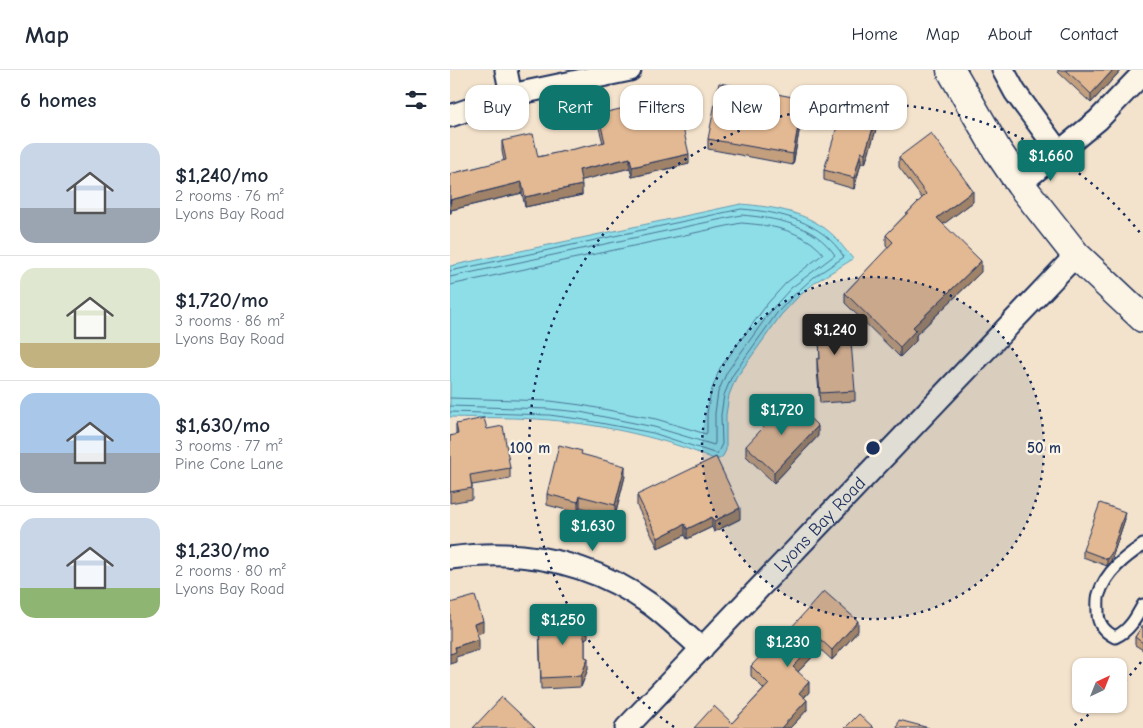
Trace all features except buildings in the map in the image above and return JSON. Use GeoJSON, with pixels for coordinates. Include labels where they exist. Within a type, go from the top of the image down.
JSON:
{"type":"FeatureCollection","features":[{"type":"Feature","properties":{"kind":"street"},"geometry":{"type":"LineString","coordinates":[[506,70],[509,85]]}},
{"type":"Feature","properties":{"kind":"street"},"geometry":{"type":"LineString","coordinates":[[529,91],[630,70]]}},
{"type":"Feature","properties":{"kind":"street"},"geometry":{"type":"LineString","coordinates":[[951,70],[997,150],[1020,184],[1076,255],[1143,318]]}},
{"type":"Feature","properties":{"kind":"street"},"geometry":{"type":"LineString","coordinates":[[1003,70],[1016,92],[1059,152]]}},
{"type":"Feature","properties":{"kind":"street"},"geometry":{"type":"LineString","coordinates":[[1020,184],[1098,120],[1143,72]]}},
{"type":"Feature","properties":{"kind":"street"},"geometry":{"type":"LineString","coordinates":[[450,116],[465,111]]}},
{"type":"Feature","properties":{"kind":"street","name":"Lyons Bay Road"},"geometry":{"type":"LineString","coordinates":[[626,728],[1076,255]]}},
{"type":"Feature","properties":{"kind":"street"},"geometry":{"type":"LineString","coordinates":[[450,558],[496,555],[527,556],[558,561],[590,570],[620,585],[650,604],[702,649]]}},
{"type":"Feature","properties":{"kind":"lane"},"geometry":{"type":"LineString","coordinates":[[1143,545],[1128,555],[1115,568],[1102,588],[1099,595],[1098,617],[1102,628],[1107,634],[1115,637],[1122,634],[1130,626],[1143,605]]}},
{"type":"Feature","properties":{"kind":"water"},"geometry":{"type":"Polygon","coordinates":[[[741,204],[779,209],[803,216],[835,237],[853,259],[817,281],[798,297],[781,315],[736,378],[729,395],[726,415],[726,450],[719,459],[634,433],[592,425],[538,419],[450,417],[450,266],[741,204]]]}}]}
